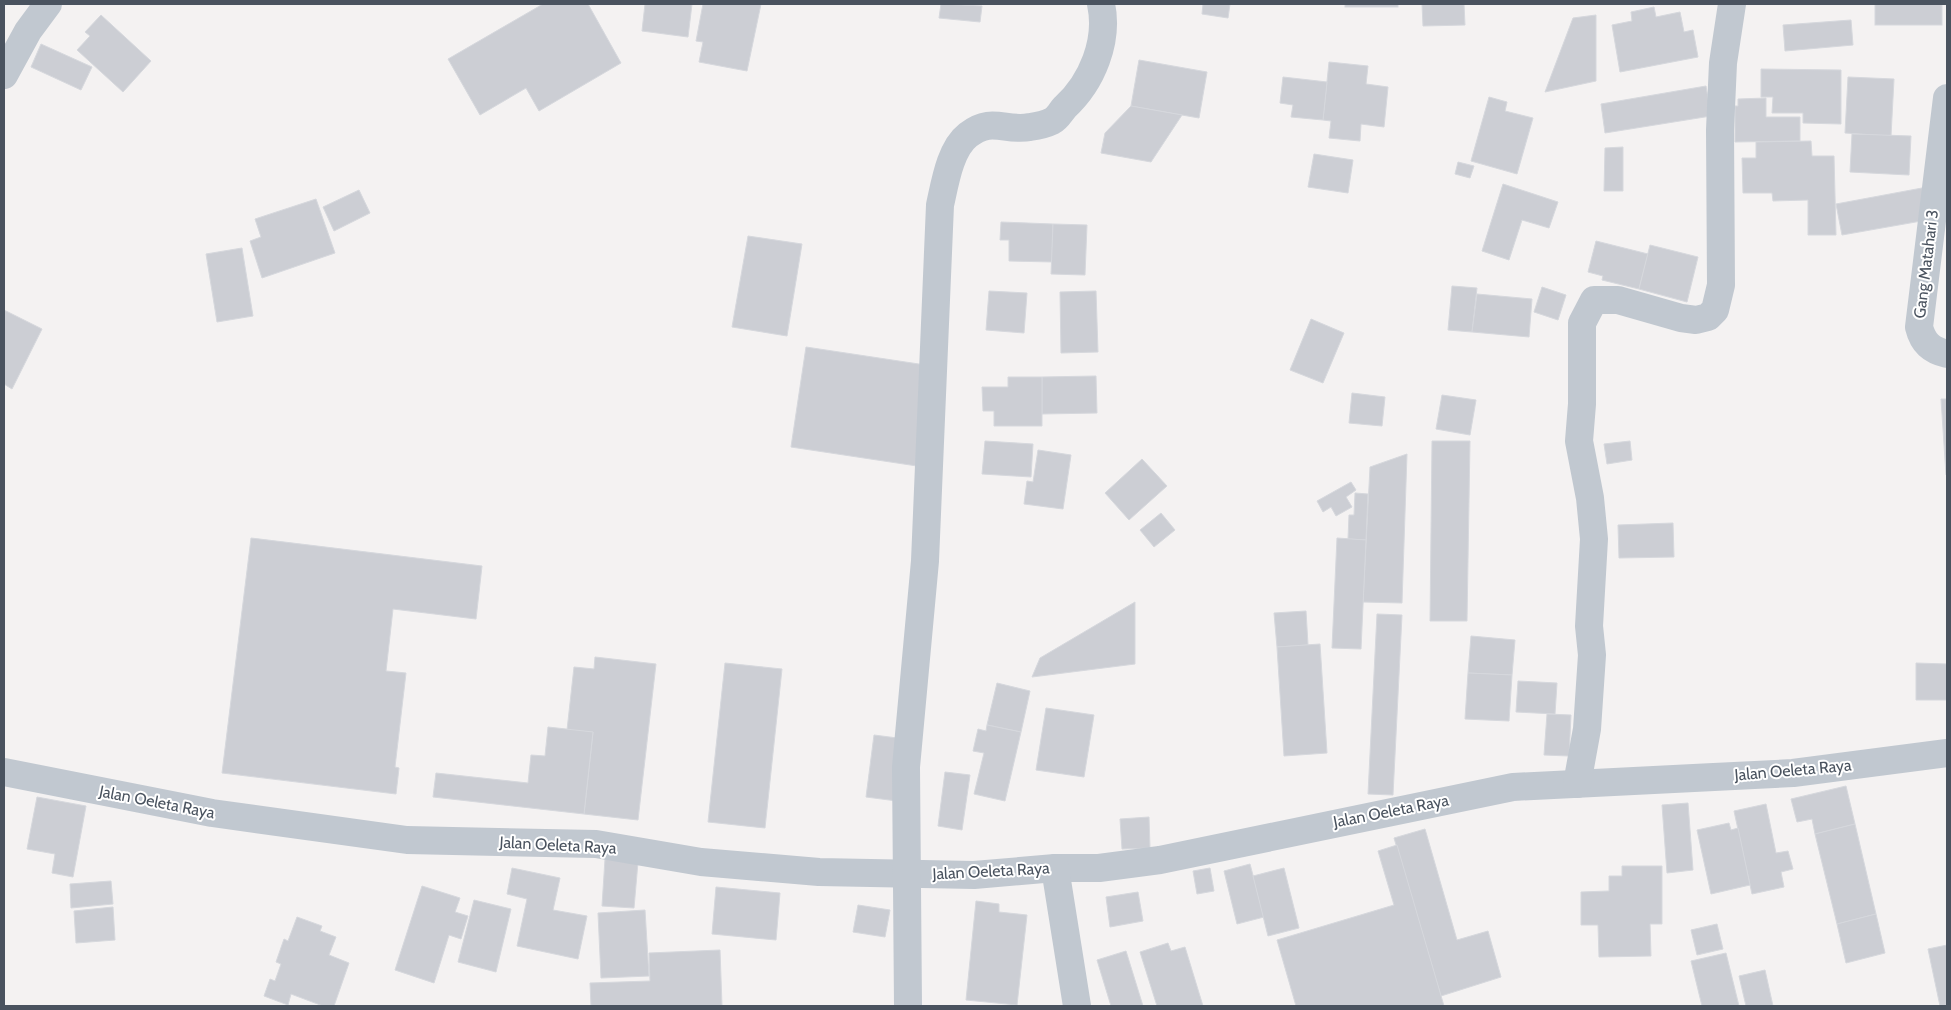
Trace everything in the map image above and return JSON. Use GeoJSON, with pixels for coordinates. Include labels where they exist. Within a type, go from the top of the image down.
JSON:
{"type":"FeatureCollection","features":[{"type":"Feature","properties":{"kind":"street"},"geometry":{"type":"LineString","coordinates":[[4,75],[28,31],[48,4]]}},
{"type":"Feature","properties":{"kind":"street"},"geometry":{"type":"LineString","coordinates":[[908,1006],[906,767],[925,561],[940,204],[954,155],[963,139],[970,133],[984,125],[1028,128],[1054,120],[1075,99],[1100,51],[1103,15],[1101,4]]}},
{"type":"Feature","properties":{"kind":"street"},"geometry":{"type":"LineString","coordinates":[[1577,784],[1587,730],[1592,664],[1589,626],[1594,539],[1579,441],[1582,404],[1582,323],[1594,300],[1618,300],[1681,318],[1696,320],[1708,317],[1715,310],[1721,284],[1720,130],[1724,63],[1732,4]]}},
{"type":"Feature","properties":{"kind":"street","name":"Gang Matahari 3"},"geometry":{"type":"LineString","coordinates":[[1947,98],[1919,328],[1925,343],[1934,350],[1947,354]]}},
{"type":"Feature","properties":{"kind":"street","name":"Jalan Oeleta Raya"},"geometry":{"type":"LineString","coordinates":[[4,772],[212,813],[408,840],[596,844],[701,862],[819,872],[974,875],[1055,868],[1099,868],[1160,860],[1513,786],[1793,773],[1947,753]]}},
{"type":"Feature","properties":{"kind":"street"},"geometry":{"type":"LineString","coordinates":[[1055,868],[1078,1006]]}},
{"type":"Feature","properties":{"kind":"building"},"geometry":{"type":"Polygon","coordinates":[[[543,4],[588,4],[621,63],[539,111],[526,88],[480,115],[448,59],[543,4]]]}},
{"type":"Feature","properties":{"kind":"building"},"geometry":{"type":"Polygon","coordinates":[[[645,4],[692,4],[688,37],[642,31],[645,4]]]}},
{"type":"Feature","properties":{"kind":"building"},"geometry":{"type":"Polygon","coordinates":[[[703,4],[761,4],[747,71],[699,62],[703,42],[696,41],[703,4]]]}},
{"type":"Feature","properties":{"kind":"building"},"geometry":{"type":"Polygon","coordinates":[[[941,4],[982,6],[980,22],[939,18],[941,4]]]}},
{"type":"Feature","properties":{"kind":"building"},"geometry":{"type":"Polygon","coordinates":[[[1203,4],[1230,4],[1228,18],[1202,14],[1203,4]]]}},
{"type":"Feature","properties":{"kind":"building"},"geometry":{"type":"Polygon","coordinates":[[[1345,4],[1398,4],[1398,7],[1345,7],[1345,4]]]}},
{"type":"Feature","properties":{"kind":"building"},"geometry":{"type":"Polygon","coordinates":[[[1422,4],[1464,4],[1465,25],[1423,26],[1422,4]]]}},
{"type":"Feature","properties":{"kind":"building"},"geometry":{"type":"Polygon","coordinates":[[[1875,4],[1942,4],[1942,25],[1875,25],[1875,4]]]}},
{"type":"Feature","properties":{"kind":"building"},"geometry":{"type":"Polygon","coordinates":[[[1654,7],[1656,17],[1680,12],[1684,32],[1693,30],[1698,57],[1620,72],[1612,25],[1632,21],[1631,12],[1654,7]]]}},
{"type":"Feature","properties":{"kind":"building"},"geometry":{"type":"Polygon","coordinates":[[[101,15],[151,61],[123,92],[77,50],[90,36],[85,32],[101,15]]]}},
{"type":"Feature","properties":{"kind":"building"},"geometry":{"type":"Polygon","coordinates":[[[1596,15],[1596,81],[1545,92],[1573,18],[1596,15]]]}},
{"type":"Feature","properties":{"kind":"building"},"geometry":{"type":"Polygon","coordinates":[[[1851,20],[1853,45],[1785,51],[1783,25],[1851,20]]]}},
{"type":"Feature","properties":{"kind":"building"},"geometry":{"type":"Polygon","coordinates":[[[41,44],[92,67],[81,90],[31,67],[41,44]]]}},
{"type":"Feature","properties":{"kind":"building"},"geometry":{"type":"Polygon","coordinates":[[[1139,60],[1207,72],[1199,118],[1131,106],[1139,60]]]}},
{"type":"Feature","properties":{"kind":"building"},"geometry":{"type":"Polygon","coordinates":[[[1329,62],[1368,66],[1366,84],[1388,87],[1384,127],[1361,124],[1360,141],[1329,138],[1331,121],[1323,120],[1329,62]]]}},
{"type":"Feature","properties":{"kind":"building"},"geometry":{"type":"Polygon","coordinates":[[[1761,69],[1841,70],[1841,124],[1803,123],[1803,113],[1772,113],[1773,97],[1761,97],[1761,69]]]}},
{"type":"Feature","properties":{"kind":"building"},"geometry":{"type":"Polygon","coordinates":[[[1283,77],[1327,82],[1323,120],[1291,117],[1293,105],[1280,103],[1283,77]]]}},
{"type":"Feature","properties":{"kind":"building"},"geometry":{"type":"Polygon","coordinates":[[[1848,77],[1894,79],[1891,136],[1845,133],[1848,77]]]}},
{"type":"Feature","properties":{"kind":"building"},"geometry":{"type":"Polygon","coordinates":[[[1706,86],[1711,116],[1605,133],[1601,104],[1706,86]]]}},
{"type":"Feature","properties":{"kind":"building"},"geometry":{"type":"Polygon","coordinates":[[[1489,97],[1507,102],[1505,111],[1533,118],[1517,174],[1471,161],[1489,97]]]}},
{"type":"Feature","properties":{"kind":"building"},"geometry":{"type":"Polygon","coordinates":[[[1766,98],[1766,117],[1800,117],[1800,141],[1735,142],[1735,106],[1738,106],[1738,99],[1766,98]]]}},
{"type":"Feature","properties":{"kind":"building"},"geometry":{"type":"Polygon","coordinates":[[[1131,106],[1182,115],[1151,162],[1101,153],[1105,133],[1131,106]]]}},
{"type":"Feature","properties":{"kind":"building"},"geometry":{"type":"Polygon","coordinates":[[[1852,134],[1911,136],[1909,175],[1850,172],[1852,134]]]}},
{"type":"Feature","properties":{"kind":"building"},"geometry":{"type":"Polygon","coordinates":[[[1811,141],[1812,156],[1834,156],[1836,235],[1808,235],[1808,200],[1773,201],[1772,193],[1743,193],[1742,158],[1756,158],[1756,142],[1811,141]]]}},
{"type":"Feature","properties":{"kind":"building"},"geometry":{"type":"Polygon","coordinates":[[[1623,147],[1623,191],[1604,191],[1605,148],[1623,147]]]}},
{"type":"Feature","properties":{"kind":"building"},"geometry":{"type":"Polygon","coordinates":[[[1314,154],[1353,160],[1348,193],[1308,187],[1314,154]]]}},
{"type":"Feature","properties":{"kind":"building"},"geometry":{"type":"Polygon","coordinates":[[[1458,162],[1474,166],[1470,178],[1455,174],[1458,162]]]}},
{"type":"Feature","properties":{"kind":"building"},"geometry":{"type":"Polygon","coordinates":[[[1503,184],[1558,202],[1549,228],[1522,220],[1509,260],[1482,251],[1503,184]]]}},
{"type":"Feature","properties":{"kind":"building"},"geometry":{"type":"Polygon","coordinates":[[[1922,188],[1927,220],[1842,235],[1836,204],[1922,188]]]}},
{"type":"Feature","properties":{"kind":"building"},"geometry":{"type":"Polygon","coordinates":[[[359,190],[370,213],[334,231],[323,207],[359,190]]]}},
{"type":"Feature","properties":{"kind":"building"},"geometry":{"type":"Polygon","coordinates":[[[316,199],[335,253],[262,278],[250,241],[261,237],[255,219],[316,199]]]}},
{"type":"Feature","properties":{"kind":"building"},"geometry":{"type":"Polygon","coordinates":[[[1001,222],[1053,224],[1052,262],[1009,261],[1009,240],[1000,240],[1001,222]]]}},
{"type":"Feature","properties":{"kind":"building"},"geometry":{"type":"Polygon","coordinates":[[[1053,224],[1087,225],[1085,275],[1051,274],[1053,224]]]}},
{"type":"Feature","properties":{"kind":"building"},"geometry":{"type":"Polygon","coordinates":[[[748,236],[802,244],[787,336],[732,327],[748,236]]]}},
{"type":"Feature","properties":{"kind":"building"},"geometry":{"type":"Polygon","coordinates":[[[1596,241],[1648,254],[1639,289],[1602,280],[1603,276],[1588,272],[1596,241]]]}},
{"type":"Feature","properties":{"kind":"building"},"geometry":{"type":"Polygon","coordinates":[[[1650,245],[1698,257],[1687,302],[1639,289],[1650,245]]]}},
{"type":"Feature","properties":{"kind":"building"},"geometry":{"type":"Polygon","coordinates":[[[242,248],[253,316],[217,322],[206,254],[242,248]]]}},
{"type":"Feature","properties":{"kind":"building"},"geometry":{"type":"Polygon","coordinates":[[[1452,286],[1477,288],[1472,332],[1448,330],[1452,286]]]}},
{"type":"Feature","properties":{"kind":"building"},"geometry":{"type":"Polygon","coordinates":[[[1542,287],[1566,295],[1558,320],[1534,312],[1542,287]]]}},
{"type":"Feature","properties":{"kind":"building"},"geometry":{"type":"Polygon","coordinates":[[[989,291],[1027,293],[1024,333],[986,330],[989,291]]]}},
{"type":"Feature","properties":{"kind":"building"},"geometry":{"type":"Polygon","coordinates":[[[1096,291],[1098,352],[1061,353],[1060,292],[1096,291]]]}},
{"type":"Feature","properties":{"kind":"building"},"geometry":{"type":"Polygon","coordinates":[[[1477,294],[1532,299],[1529,337],[1472,332],[1477,294]]]}},
{"type":"Feature","properties":{"kind":"building"},"geometry":{"type":"Polygon","coordinates":[[[4,310],[42,329],[12,389],[4,384],[4,310]]]}},
{"type":"Feature","properties":{"kind":"building"},"geometry":{"type":"Polygon","coordinates":[[[1311,319],[1344,333],[1323,383],[1290,370],[1311,319]]]}},
{"type":"Feature","properties":{"kind":"building"},"geometry":{"type":"Polygon","coordinates":[[[806,347],[932,366],[917,466],[791,447],[806,347]]]}},
{"type":"Feature","properties":{"kind":"building"},"geometry":{"type":"Polygon","coordinates":[[[1096,376],[1097,413],[1042,414],[1042,377],[1096,376]]]}},
{"type":"Feature","properties":{"kind":"building"},"geometry":{"type":"Polygon","coordinates":[[[1008,377],[1042,377],[1042,426],[994,426],[994,411],[983,411],[982,387],[1008,387],[1008,377]]]}},
{"type":"Feature","properties":{"kind":"building"},"geometry":{"type":"Polygon","coordinates":[[[1352,393],[1385,397],[1382,426],[1349,423],[1352,393]]]}},
{"type":"Feature","properties":{"kind":"building"},"geometry":{"type":"Polygon","coordinates":[[[1442,395],[1476,400],[1470,435],[1436,429],[1442,395]]]}},
{"type":"Feature","properties":{"kind":"building"},"geometry":{"type":"Polygon","coordinates":[[[1941,399],[1947,399],[1947,475],[1946,475],[1941,399]]]}},
{"type":"Feature","properties":{"kind":"building"},"geometry":{"type":"Polygon","coordinates":[[[985,441],[1033,444],[1031,477],[982,474],[985,441]]]}},
{"type":"Feature","properties":{"kind":"building"},"geometry":{"type":"Polygon","coordinates":[[[1432,441],[1470,441],[1467,621],[1430,621],[1432,441]]]}},
{"type":"Feature","properties":{"kind":"building"},"geometry":{"type":"Polygon","coordinates":[[[1630,441],[1632,460],[1607,464],[1604,444],[1630,441]]]}},
{"type":"Feature","properties":{"kind":"building"},"geometry":{"type":"Polygon","coordinates":[[[1038,450],[1071,455],[1063,509],[1024,504],[1027,481],[1033,482],[1038,450]]]}},
{"type":"Feature","properties":{"kind":"building"},"geometry":{"type":"Polygon","coordinates":[[[1407,454],[1402,603],[1363,602],[1370,467],[1407,454]]]}},
{"type":"Feature","properties":{"kind":"building"},"geometry":{"type":"Polygon","coordinates":[[[1142,459],[1167,486],[1129,520],[1105,493],[1142,459]]]}},
{"type":"Feature","properties":{"kind":"building"},"geometry":{"type":"Polygon","coordinates":[[[1351,482],[1356,490],[1346,497],[1352,507],[1336,516],[1331,507],[1323,512],[1317,501],[1351,482]]]}},
{"type":"Feature","properties":{"kind":"building"},"geometry":{"type":"Polygon","coordinates":[[[1355,493],[1368,494],[1366,540],[1348,539],[1349,515],[1354,515],[1355,493]]]}},
{"type":"Feature","properties":{"kind":"building"},"geometry":{"type":"Polygon","coordinates":[[[1161,513],[1175,530],[1154,547],[1140,530],[1161,513]]]}},
{"type":"Feature","properties":{"kind":"building"},"geometry":{"type":"Polygon","coordinates":[[[1673,523],[1674,557],[1619,558],[1618,525],[1673,523]]]}},
{"type":"Feature","properties":{"kind":"building"},"geometry":{"type":"Polygon","coordinates":[[[251,538],[482,566],[476,619],[393,609],[386,671],[406,673],[395,767],[399,768],[396,794],[222,773],[251,538]]]}},
{"type":"Feature","properties":{"kind":"building"},"geometry":{"type":"Polygon","coordinates":[[[1337,538],[1366,540],[1361,649],[1332,648],[1337,538]]]}},
{"type":"Feature","properties":{"kind":"building"},"geometry":{"type":"Polygon","coordinates":[[[1135,602],[1135,664],[1032,677],[1040,658],[1135,602]]]}},
{"type":"Feature","properties":{"kind":"building"},"geometry":{"type":"Polygon","coordinates":[[[1306,611],[1308,645],[1277,647],[1274,613],[1306,611]]]}},
{"type":"Feature","properties":{"kind":"building"},"geometry":{"type":"Polygon","coordinates":[[[1377,614],[1402,615],[1393,795],[1368,794],[1377,614]]]}},
{"type":"Feature","properties":{"kind":"building"},"geometry":{"type":"Polygon","coordinates":[[[1471,636],[1515,640],[1512,675],[1468,673],[1471,636]]]}},
{"type":"Feature","properties":{"kind":"building"},"geometry":{"type":"Polygon","coordinates":[[[1320,644],[1327,753],[1284,756],[1277,647],[1320,644]]]}},
{"type":"Feature","properties":{"kind":"building"},"geometry":{"type":"Polygon","coordinates":[[[595,657],[656,664],[638,820],[584,814],[593,732],[567,730],[574,667],[594,669],[595,657]]]}},
{"type":"Feature","properties":{"kind":"building"},"geometry":{"type":"Polygon","coordinates":[[[725,663],[782,669],[765,828],[708,822],[725,663]]]}},
{"type":"Feature","properties":{"kind":"building"},"geometry":{"type":"Polygon","coordinates":[[[1916,663],[1947,664],[1947,700],[1916,700],[1916,663]]]}},
{"type":"Feature","properties":{"kind":"building"},"geometry":{"type":"Polygon","coordinates":[[[1468,673],[1512,675],[1509,721],[1465,719],[1468,673]]]}},
{"type":"Feature","properties":{"kind":"building"},"geometry":{"type":"Polygon","coordinates":[[[1518,681],[1557,683],[1555,714],[1516,712],[1518,681]]]}},
{"type":"Feature","properties":{"kind":"building"},"geometry":{"type":"Polygon","coordinates":[[[997,683],[1030,691],[1021,732],[987,725],[997,683]]]}},
{"type":"Feature","properties":{"kind":"building"},"geometry":{"type":"Polygon","coordinates":[[[1046,708],[1094,715],[1084,777],[1036,770],[1046,708]]]}},
{"type":"Feature","properties":{"kind":"building"},"geometry":{"type":"Polygon","coordinates":[[[1547,714],[1571,715],[1569,756],[1544,755],[1547,714]]]}},
{"type":"Feature","properties":{"kind":"building"},"geometry":{"type":"Polygon","coordinates":[[[987,725],[1021,732],[1005,801],[974,794],[984,753],[973,751],[978,729],[986,731],[987,725]]]}},
{"type":"Feature","properties":{"kind":"building"},"geometry":{"type":"Polygon","coordinates":[[[548,727],[593,732],[584,814],[433,797],[436,773],[528,783],[531,755],[545,756],[548,727]]]}},
{"type":"Feature","properties":{"kind":"building"},"geometry":{"type":"Polygon","coordinates":[[[874,735],[905,739],[897,801],[866,797],[874,735]]]}},
{"type":"Feature","properties":{"kind":"building"},"geometry":{"type":"Polygon","coordinates":[[[945,772],[970,775],[962,830],[938,826],[945,772]]]}},
{"type":"Feature","properties":{"kind":"building"},"geometry":{"type":"Polygon","coordinates":[[[1846,786],[1855,824],[1815,834],[1812,819],[1797,822],[1791,799],[1846,786]]]}},
{"type":"Feature","properties":{"kind":"building"},"geometry":{"type":"Polygon","coordinates":[[[37,797],[86,806],[73,877],[52,873],[55,854],[27,849],[37,797]]]}},
{"type":"Feature","properties":{"kind":"building"},"geometry":{"type":"Polygon","coordinates":[[[1688,803],[1693,870],[1667,873],[1662,805],[1688,803]]]}},
{"type":"Feature","properties":{"kind":"building"},"geometry":{"type":"Polygon","coordinates":[[[1766,804],[1776,853],[1788,851],[1793,869],[1781,872],[1784,887],[1752,894],[1734,811],[1766,804]]]}},
{"type":"Feature","properties":{"kind":"building"},"geometry":{"type":"Polygon","coordinates":[[[1149,817],[1150,848],[1122,849],[1120,819],[1149,817]]]}},
{"type":"Feature","properties":{"kind":"building"},"geometry":{"type":"Polygon","coordinates":[[[1729,823],[1731,830],[1738,828],[1750,885],[1711,894],[1697,830],[1729,823]]]}},
{"type":"Feature","properties":{"kind":"building"},"geometry":{"type":"Polygon","coordinates":[[[1855,824],[1876,914],[1837,924],[1815,834],[1855,824]]]}},
{"type":"Feature","properties":{"kind":"building"},"geometry":{"type":"Polygon","coordinates":[[[1425,829],[1457,940],[1488,931],[1501,977],[1441,996],[1394,838],[1425,829]]]}},
{"type":"Feature","properties":{"kind":"building"},"geometry":{"type":"Polygon","coordinates":[[[1397,845],[1444,1006],[1296,1006],[1277,940],[1394,905],[1378,851],[1397,845]]]}},
{"type":"Feature","properties":{"kind":"building"},"geometry":{"type":"Polygon","coordinates":[[[605,859],[638,862],[634,908],[602,906],[605,859]]]}},
{"type":"Feature","properties":{"kind":"building"},"geometry":{"type":"Polygon","coordinates":[[[1250,864],[1264,917],[1237,924],[1224,871],[1250,864]]]}},
{"type":"Feature","properties":{"kind":"building"},"geometry":{"type":"Polygon","coordinates":[[[1622,866],[1662,866],[1662,924],[1650,924],[1651,956],[1599,957],[1598,925],[1581,925],[1581,892],[1609,891],[1609,876],[1622,876],[1622,866]]]}},
{"type":"Feature","properties":{"kind":"building"},"geometry":{"type":"Polygon","coordinates":[[[512,868],[560,878],[553,910],[587,916],[578,959],[517,946],[527,899],[507,894],[512,868]]]}},
{"type":"Feature","properties":{"kind":"building"},"geometry":{"type":"Polygon","coordinates":[[[1210,868],[1214,891],[1197,894],[1193,871],[1210,868]]]}},
{"type":"Feature","properties":{"kind":"building"},"geometry":{"type":"Polygon","coordinates":[[[1284,868],[1299,928],[1268,936],[1253,876],[1284,868]]]}},
{"type":"Feature","properties":{"kind":"building"},"geometry":{"type":"Polygon","coordinates":[[[111,881],[113,904],[71,908],[70,884],[111,881]]]}},
{"type":"Feature","properties":{"kind":"building"},"geometry":{"type":"Polygon","coordinates":[[[422,886],[460,898],[455,912],[468,916],[461,939],[449,935],[434,983],[395,970],[422,886]]]}},
{"type":"Feature","properties":{"kind":"building"},"geometry":{"type":"Polygon","coordinates":[[[716,887],[780,893],[776,940],[712,934],[716,887]]]}},
{"type":"Feature","properties":{"kind":"building"},"geometry":{"type":"Polygon","coordinates":[[[1138,892],[1143,921],[1110,927],[1106,897],[1138,892]]]}},
{"type":"Feature","properties":{"kind":"building"},"geometry":{"type":"Polygon","coordinates":[[[474,900],[511,909],[496,972],[458,962],[474,900]]]}},
{"type":"Feature","properties":{"kind":"building"},"geometry":{"type":"Polygon","coordinates":[[[976,901],[999,904],[999,912],[1027,915],[1017,1005],[966,1000],[976,901]]]}},
{"type":"Feature","properties":{"kind":"building"},"geometry":{"type":"Polygon","coordinates":[[[858,905],[890,910],[885,937],[853,932],[858,905]]]}},
{"type":"Feature","properties":{"kind":"building"},"geometry":{"type":"Polygon","coordinates":[[[113,907],[115,940],[76,943],[74,911],[113,907]]]}},
{"type":"Feature","properties":{"kind":"building"},"geometry":{"type":"Polygon","coordinates":[[[645,910],[649,976],[601,978],[598,913],[645,910]]]}},
{"type":"Feature","properties":{"kind":"building"},"geometry":{"type":"Polygon","coordinates":[[[1876,914],[1885,953],[1846,963],[1837,924],[1876,914]]]}},
{"type":"Feature","properties":{"kind":"building"},"geometry":{"type":"Polygon","coordinates":[[[297,917],[322,926],[320,931],[336,937],[329,955],[349,963],[334,1006],[323,1006],[291,994],[288,1005],[264,996],[270,979],[275,981],[281,964],[276,962],[284,939],[288,941],[297,917]]]}},
{"type":"Feature","properties":{"kind":"building"},"geometry":{"type":"Polygon","coordinates":[[[1717,924],[1723,949],[1697,955],[1691,930],[1717,924]]]}},
{"type":"Feature","properties":{"kind":"building"},"geometry":{"type":"Polygon","coordinates":[[[1168,943],[1171,951],[1185,947],[1203,1006],[1157,1006],[1140,952],[1168,943]]]}},
{"type":"Feature","properties":{"kind":"building"},"geometry":{"type":"Polygon","coordinates":[[[1947,945],[1947,1006],[1940,1006],[1928,949],[1947,945]]]}},
{"type":"Feature","properties":{"kind":"building"},"geometry":{"type":"Polygon","coordinates":[[[720,950],[722,1006],[591,1006],[590,983],[650,981],[649,953],[720,950]]]}},
{"type":"Feature","properties":{"kind":"building"},"geometry":{"type":"Polygon","coordinates":[[[1126,951],[1143,1006],[1111,1006],[1097,960],[1126,951]]]}},
{"type":"Feature","properties":{"kind":"building"},"geometry":{"type":"Polygon","coordinates":[[[1726,953],[1739,1006],[1702,1006],[1691,961],[1726,953]]]}},
{"type":"Feature","properties":{"kind":"building"},"geometry":{"type":"Polygon","coordinates":[[[1765,970],[1773,1006],[1746,1006],[1739,976],[1765,970]]]}}]}
